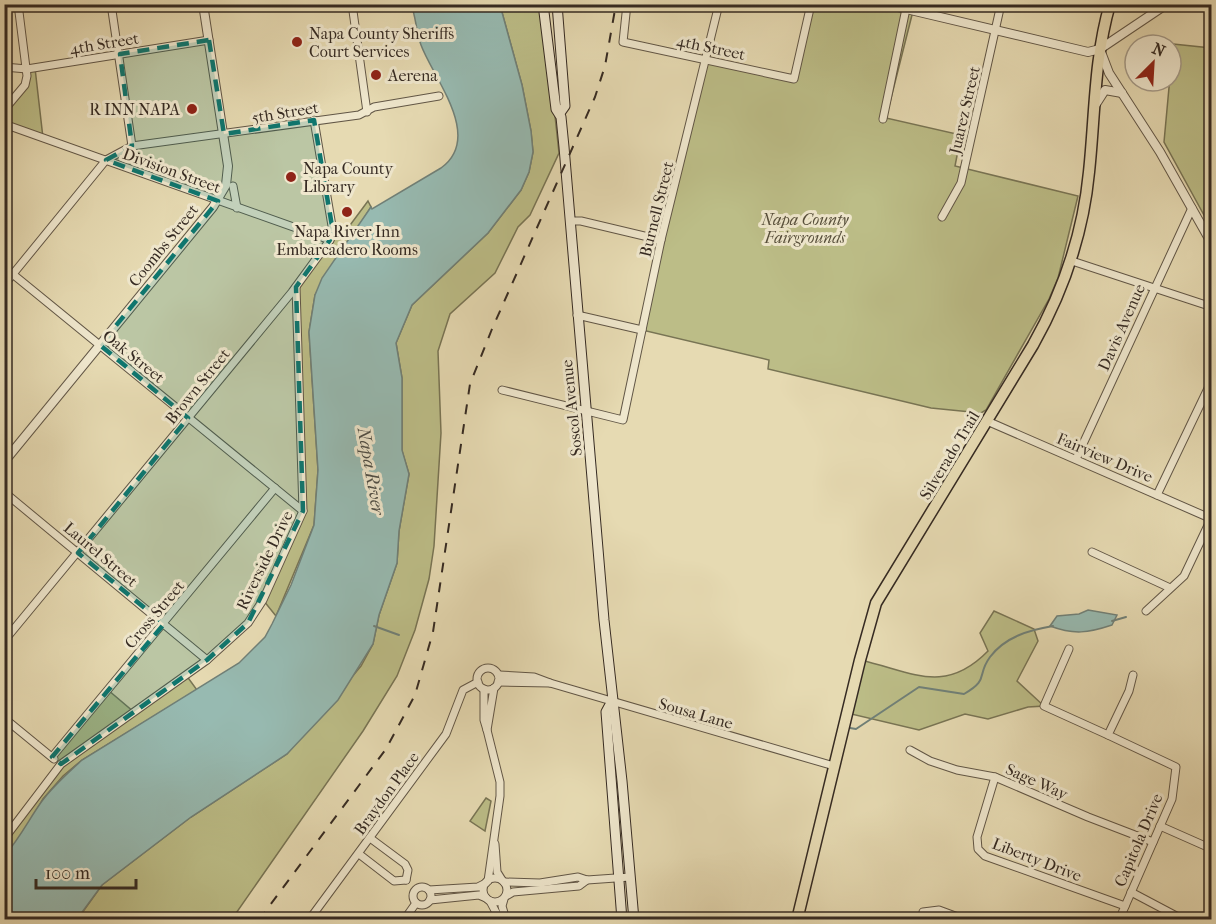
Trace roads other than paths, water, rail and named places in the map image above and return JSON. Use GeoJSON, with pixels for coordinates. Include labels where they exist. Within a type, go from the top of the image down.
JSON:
{"type":"FeatureCollection","features":[{"type":"Feature","properties":{"kind":"main road","name":"Soscol Avenue"},"geometry":{"type":"LineString","coordinates":[[543,4],[556,109],[560,113],[612,701],[622,781],[634,920]]}},
{"type":"Feature","properties":{"kind":"main road","name":"Soscol Avenue"},"geometry":{"type":"LineString","coordinates":[[557,4],[565,106],[560,113]]}},
{"type":"Feature","properties":{"kind":"main road","name":"Silverado Trail"},"geometry":{"type":"LineString","coordinates":[[800,919],[834,766],[865,639],[878,598],[1057,302],[1072,261],[1086,196],[1100,49],[1110,4]]}},
{"type":"Feature","properties":{"kind":"main road","name":"Soscol Avenue"},"geometry":{"type":"LineString","coordinates":[[612,701],[606,712],[622,920]]}},
{"type":"Feature","properties":{"kind":"street"},"geometry":{"type":"LineString","coordinates":[[4,110],[25,84],[27,69],[18,4]]}},
{"type":"Feature","properties":{"kind":"street"},"geometry":{"type":"LineString","coordinates":[[4,285],[106,160],[132,146],[111,4]]}},
{"type":"Feature","properties":{"kind":"street","name":"Coombs Street"},"geometry":{"type":"LineString","coordinates":[[4,462],[218,201],[226,184],[228,166],[224,134],[203,4]]}},
{"type":"Feature","properties":{"kind":"street"},"geometry":{"type":"LineString","coordinates":[[352,4],[368,112]]}},
{"type":"Feature","properties":{"kind":"street","name":"4th Street"},"geometry":{"type":"LineString","coordinates":[[627,4],[623,42],[794,79],[811,4]]}},
{"type":"Feature","properties":{"kind":"street","name":"Burnell Street"},"geometry":{"type":"LineString","coordinates":[[588,411],[622,420],[661,240],[719,4]]}},
{"type":"Feature","properties":{"kind":"street"},"geometry":{"type":"LineString","coordinates":[[885,4],[906,7],[1088,52],[1100,49],[1167,4]]}},
{"type":"Feature","properties":{"kind":"street","name":"Juarez Street"},"geometry":{"type":"LineString","coordinates":[[942,217],[961,183],[1001,4]]}},
{"type":"Feature","properties":{"kind":"street"},"geometry":{"type":"LineString","coordinates":[[883,119],[906,7]]}},
{"type":"Feature","properties":{"kind":"street","name":"4th Street"},"geometry":{"type":"LineString","coordinates":[[4,67],[27,69],[209,40]]}},
{"type":"Feature","properties":{"kind":"street"},"geometry":{"type":"LineString","coordinates":[[1100,49],[1109,72],[1160,152],[1212,244]]}},
{"type":"Feature","properties":{"kind":"street"},"geometry":{"type":"LineString","coordinates":[[1095,107],[1105,90],[1122,93]]}},
{"type":"Feature","properties":{"kind":"street","name":"5th Street"},"geometry":{"type":"LineString","coordinates":[[132,146],[368,112],[374,107],[439,96]]}},
{"type":"Feature","properties":{"kind":"street"},"geometry":{"type":"LineString","coordinates":[[314,120],[332,226],[330,240]]}},
{"type":"Feature","properties":{"kind":"street","name":"Division Street"},"geometry":{"type":"LineString","coordinates":[[4,124],[330,240]]}},
{"type":"Feature","properties":{"kind":"street"},"geometry":{"type":"LineString","coordinates":[[228,166],[237,208]]}},
{"type":"Feature","properties":{"kind":"street","name":"Davis Avenue"},"geometry":{"type":"LineString","coordinates":[[1076,459],[1192,207]]}},
{"type":"Feature","properties":{"kind":"street"},"geometry":{"type":"LineString","coordinates":[[570,221],[581,221],[661,240]]}},
{"type":"Feature","properties":{"kind":"street","name":"Brown Street"},"geometry":{"type":"LineString","coordinates":[[4,641],[296,287],[330,240]]}},
{"type":"Feature","properties":{"kind":"street"},"geometry":{"type":"LineString","coordinates":[[1072,261],[1212,307]]}},
{"type":"Feature","properties":{"kind":"street","name":"Oak Street"},"geometry":{"type":"LineString","coordinates":[[4,267],[303,511]]}},
{"type":"Feature","properties":{"kind":"street","name":"Riverside Drive"},"geometry":{"type":"LineString","coordinates":[[4,839],[60,764],[207,660],[256,614],[303,511],[296,287]]}},
{"type":"Feature","properties":{"kind":"street"},"geometry":{"type":"LineString","coordinates":[[577,315],[642,330]]}},
{"type":"Feature","properties":{"kind":"street"},"geometry":{"type":"LineString","coordinates":[[1158,495],[1212,380]]}},
{"type":"Feature","properties":{"kind":"street"},"geometry":{"type":"LineString","coordinates":[[502,390],[588,411]]}},
{"type":"Feature","properties":{"kind":"street","name":"Fairview Drive"},"geometry":{"type":"LineString","coordinates":[[987,421],[1211,519]]}},
{"type":"Feature","properties":{"kind":"street","name":"Cross Street"},"geometry":{"type":"LineString","coordinates":[[52,757],[275,488]]}},
{"type":"Feature","properties":{"kind":"street","name":"Laurel Street"},"geometry":{"type":"LineString","coordinates":[[4,492],[207,660]]}},
{"type":"Feature","properties":{"kind":"street"},"geometry":{"type":"LineString","coordinates":[[1146,611],[1168,587],[1185,576],[1192,565],[1211,519]]}},
{"type":"Feature","properties":{"kind":"street"},"geometry":{"type":"LineString","coordinates":[[1092,552],[1168,587]]}},
{"type":"Feature","properties":{"kind":"street"},"geometry":{"type":"LineString","coordinates":[[1069,649],[1044,706],[1108,735],[1129,691],[1133,675]]}},
{"type":"Feature","properties":{"kind":"street"},"geometry":{"type":"LineString","coordinates":[[488,730],[497,682],[495,670],[485,668],[479,672],[478,682],[484,689],[484,720],[500,782],[500,808],[487,882],[483,890],[500,920]]}},
{"type":"Feature","properties":{"kind":"street","name":"Braydon Place"},"geometry":{"type":"LineString","coordinates":[[309,920],[446,734],[454,719],[461,693],[468,685],[478,682]]}},
{"type":"Feature","properties":{"kind":"street"},"geometry":{"type":"LineString","coordinates":[[484,689],[497,682]]}},
{"type":"Feature","properties":{"kind":"street","name":"Sousa Lane"},"geometry":{"type":"LineString","coordinates":[[497,682],[550,683],[834,766]]}},
{"type":"Feature","properties":{"kind":"street"},"geometry":{"type":"LineString","coordinates":[[4,718],[60,764]]}},
{"type":"Feature","properties":{"kind":"street","name":"Capitola Drive"},"geometry":{"type":"LineString","coordinates":[[1108,735],[1176,767],[1172,800],[1119,920]]}},
{"type":"Feature","properties":{"kind":"street","name":"Sage Way"},"geometry":{"type":"LineString","coordinates":[[910,750],[930,761],[957,770],[995,777],[1153,842]]}},
{"type":"Feature","properties":{"kind":"street","name":"Liberty Drive"},"geometry":{"type":"LineString","coordinates":[[995,777],[977,837],[978,849],[985,856],[1125,906]]}},
{"type":"Feature","properties":{"kind":"street"},"geometry":{"type":"LineString","coordinates":[[1160,826],[1212,849]]}},
{"type":"Feature","properties":{"kind":"street"},"geometry":{"type":"LineString","coordinates":[[370,838],[405,864],[408,870],[406,880]]}},
{"type":"Feature","properties":{"kind":"street"},"geometry":{"type":"LineString","coordinates":[[494,842],[496,867],[507,889],[502,906],[506,920]]}},
{"type":"Feature","properties":{"kind":"street"},"geometry":{"type":"LineString","coordinates":[[358,854],[394,881],[406,880],[416,890]]}},
{"type":"Feature","properties":{"kind":"street"},"geometry":{"type":"LineString","coordinates":[[416,890],[478,887],[495,878],[503,882],[540,883],[578,877],[586,880],[630,877]]}},
{"type":"Feature","properties":{"kind":"street"},"geometry":{"type":"LineString","coordinates":[[416,890],[413,897],[416,903],[423,905],[430,900],[478,896],[498,902],[513,892],[579,886],[586,880]]}},
{"type":"Feature","properties":{"kind":"street"},"geometry":{"type":"LineString","coordinates":[[429,890],[430,900]]}},
{"type":"Feature","properties":{"kind":"street"},"geometry":{"type":"LineString","coordinates":[[1131,892],[1184,920]]}},
{"type":"Feature","properties":{"kind":"street"},"geometry":{"type":"LineString","coordinates":[[404,920],[416,903]]}},
{"type":"Feature","properties":{"kind":"street"},"geometry":{"type":"LineString","coordinates":[[923,912],[939,910],[966,920]]}},
{"type":"Feature","properties":{"kind":"water","name":"Napa River"},"geometry":{"type":"Polygon","coordinates":[[[411,5],[500,5],[522,85],[533,152],[529,172],[521,190],[488,233],[412,305],[396,343],[402,378],[402,450],[409,474],[399,531],[397,563],[379,615],[373,644],[338,700],[287,754],[191,817],[102,885],[77,919],[5,919],[5,855],[47,795],[82,760],[239,663],[265,637],[291,585],[314,525],[318,470],[309,332],[315,295],[322,278],[371,207],[372,209],[441,168],[453,155],[458,140],[457,124],[452,107],[421,45],[411,5]]]}},
{"type":"Feature","properties":{"kind":"water"},"geometry":{"type":"Polygon","coordinates":[[[1088,610],[1117,615],[1112,625],[1096,630],[1074,632],[1050,626],[1057,616],[1079,614],[1088,610]]]}},
{"type":"Feature","properties":{"kind":"waterway"},"geometry":{"type":"LineString","coordinates":[[1112,621],[1126,617]]}},
{"type":"Feature","properties":{"kind":"waterway"},"geometry":{"type":"LineString","coordinates":[[374,626],[399,635]]}},
{"type":"Feature","properties":{"kind":"waterway"},"geometry":{"type":"LineString","coordinates":[[850,728],[856,729],[919,687],[964,694],[977,685],[986,663],[1003,644],[1026,632],[1053,626]]}},
{"type":"Feature","properties":{"kind":"railway"},"geometry":{"type":"LineString","coordinates":[[259,920],[386,749],[415,695],[433,632],[470,384],[595,97],[605,66],[616,4]]}},
{"type":"Feature","properties":{"kind":"place","name":"Napa County Sheriffs Court Services"},"geometry":{"type":"Point","coordinates":[297,42]}},
{"type":"Feature","properties":{"kind":"place","name":"Aerena"},"geometry":{"type":"Point","coordinates":[376,75]}},
{"type":"Feature","properties":{"kind":"place","name":"R INN NAPA"},"geometry":{"type":"Point","coordinates":[192,109]}},
{"type":"Feature","properties":{"kind":"place","name":"Napa County Library"},"geometry":{"type":"Point","coordinates":[291,177]}},
{"type":"Feature","properties":{"kind":"place","name":"Napa River Inn Embarcadero Rooms"},"geometry":{"type":"Point","coordinates":[347,212]}},
{"type":"Feature","properties":{"kind":"park label","name":"Napa County Fairgrounds"},"geometry":{"type":"Point","coordinates":[805,228]}}]}
